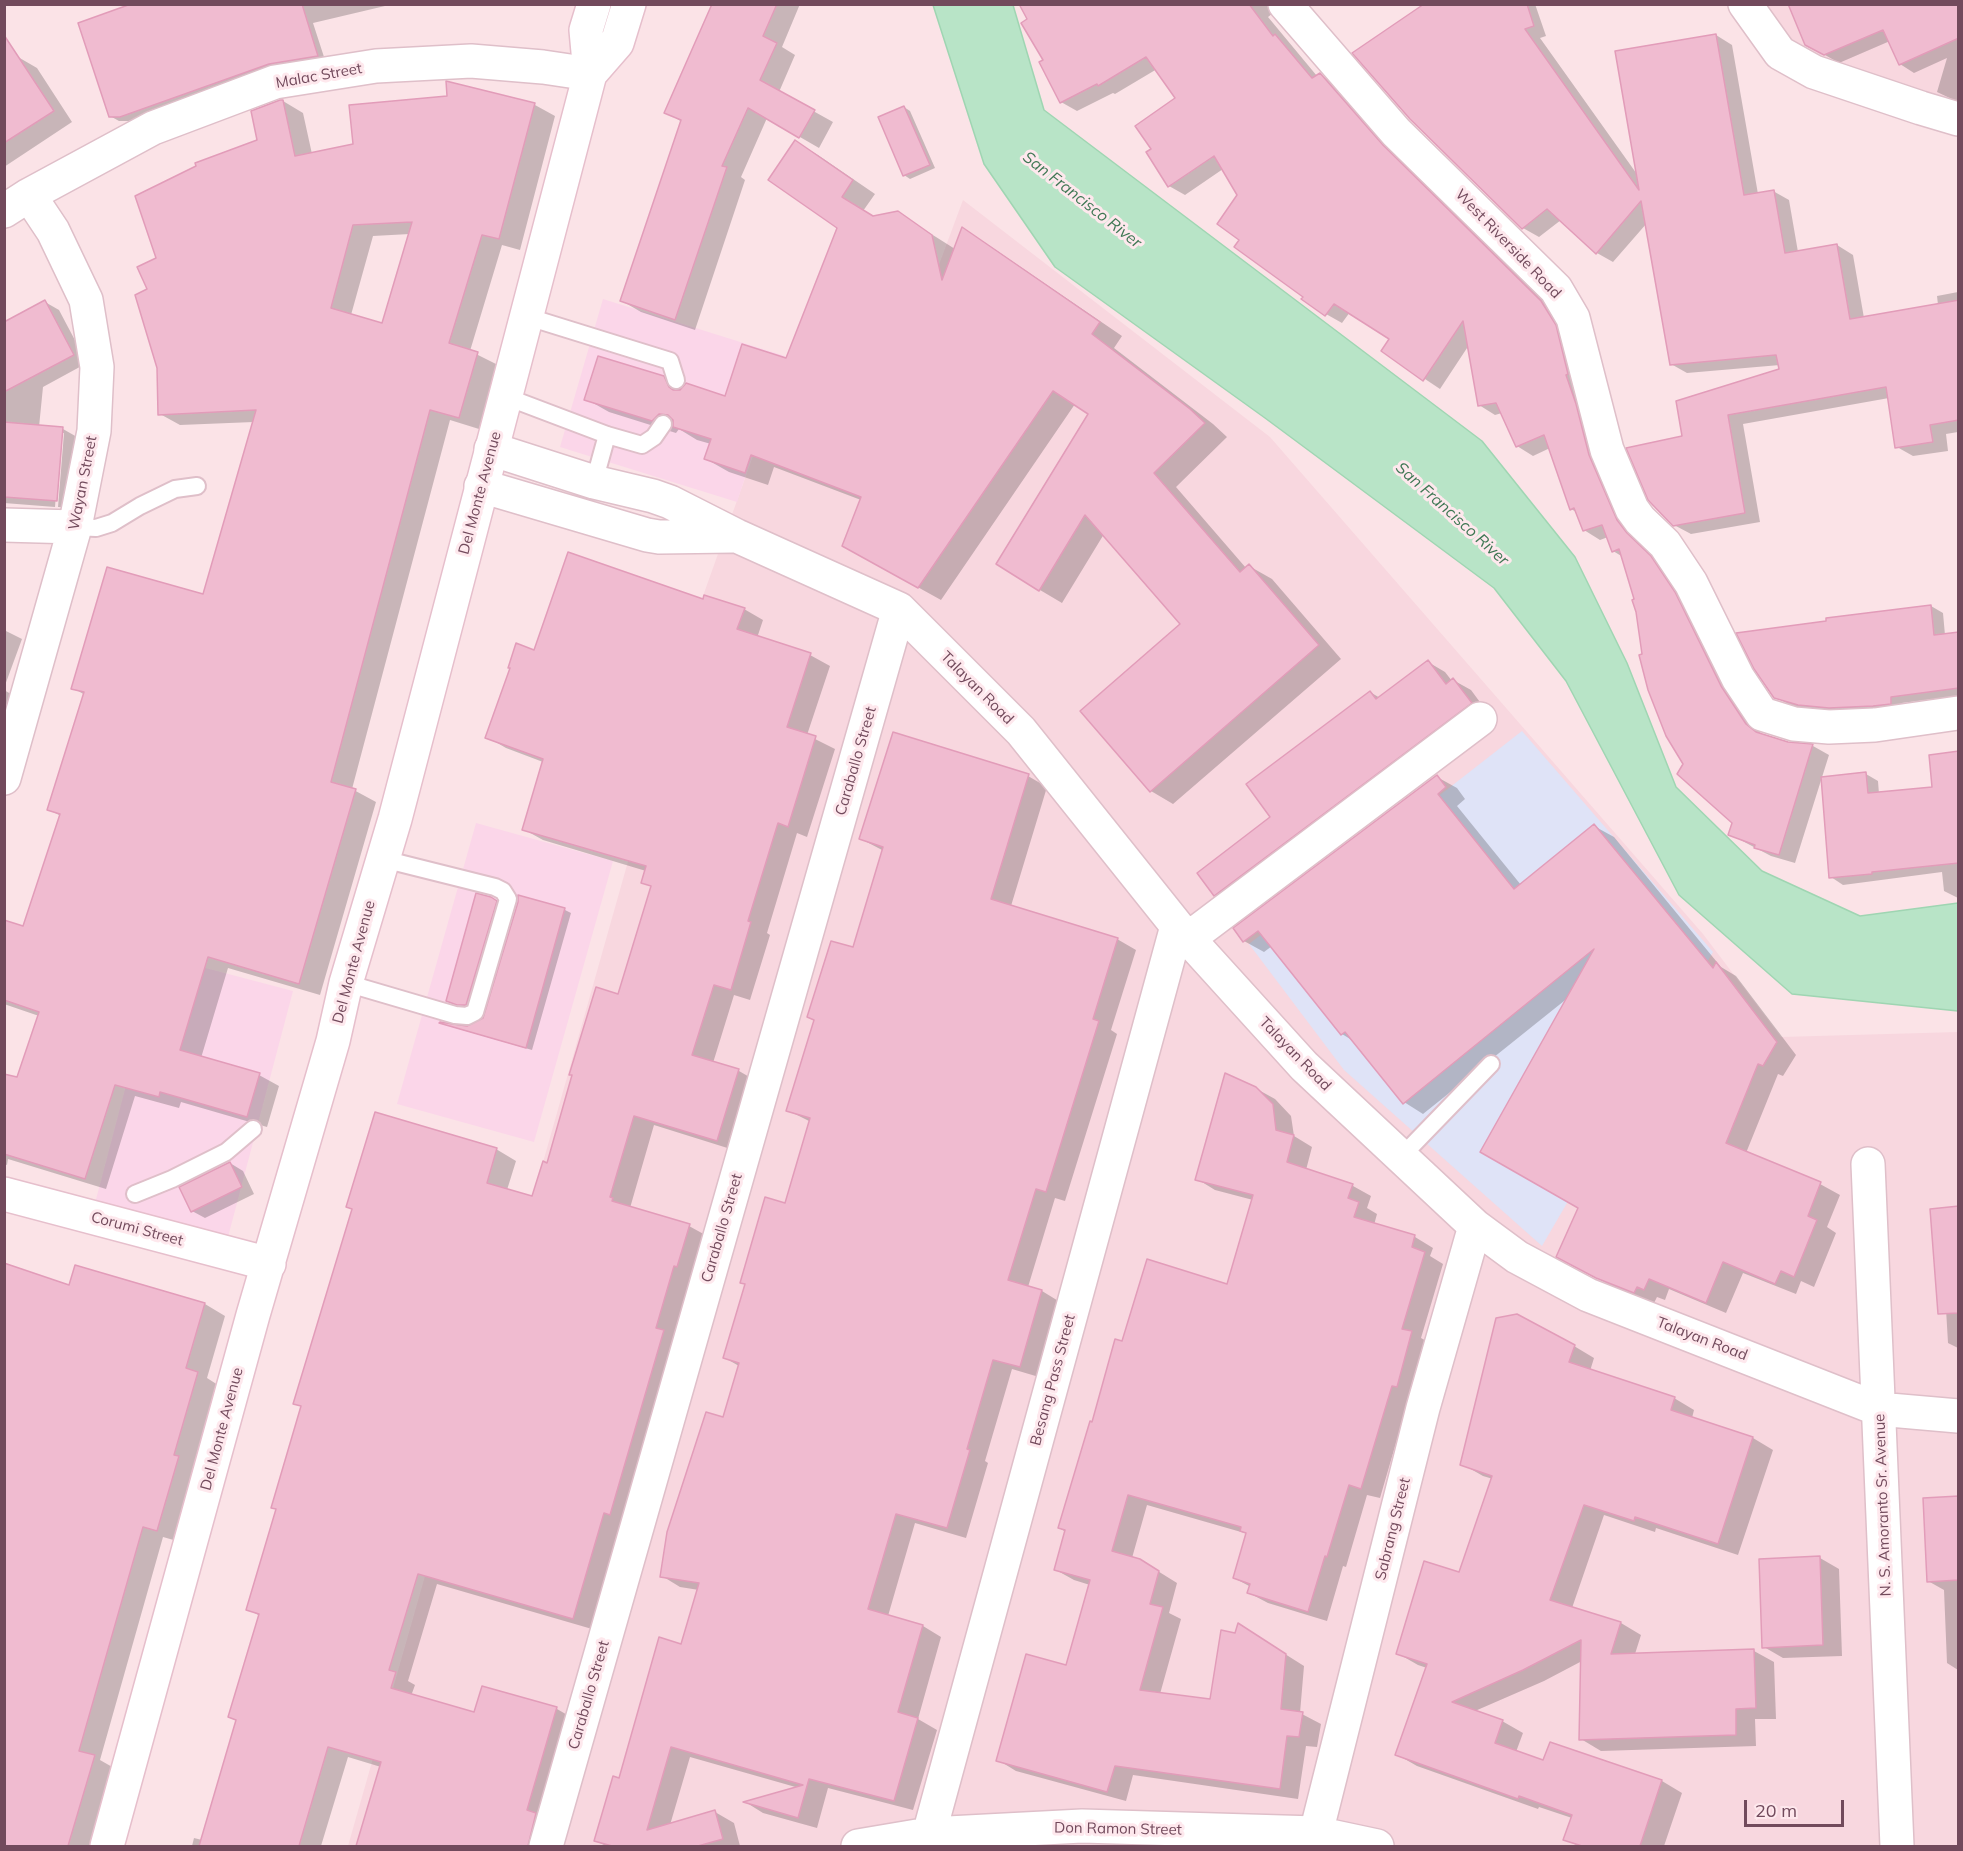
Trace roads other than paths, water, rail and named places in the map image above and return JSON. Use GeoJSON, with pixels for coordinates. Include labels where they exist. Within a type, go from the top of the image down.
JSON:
{"type":"FeatureCollection","features":[{"type":"Feature","properties":{"kind":"street","name":"Del Monte Avenue"},"geometry":{"type":"LineString","coordinates":[[107,1846],[333,1041],[346,983],[395,819],[590,74],[586,30],[594,4]]}},
{"type":"Feature","properties":{"kind":"street","name":"Del Monte Avenue"},"geometry":{"type":"LineString","coordinates":[[590,74],[618,43],[629,4]]}},
{"type":"Feature","properties":{"kind":"street","name":"West Riverside Road"},"geometry":{"type":"LineString","coordinates":[[1285,4],[1396,132],[1556,290],[1573,318],[1607,450],[1632,508],[1665,544],[1691,583],[1738,678],[1762,714],[1794,724],[1829,727],[1875,725],[1959,713]]}},
{"type":"Feature","properties":{"kind":"street"},"geometry":{"type":"LineString","coordinates":[[1745,4],[1780,53],[1814,72],[1959,119]]}},
{"type":"Feature","properties":{"kind":"street","name":"Malac Street"},"geometry":{"type":"LineString","coordinates":[[17,203],[153,128],[275,82],[376,66],[471,61],[543,67],[590,74]]}},
{"type":"Feature","properties":{"kind":"street","name":"Wayan Street"},"geometry":{"type":"LineString","coordinates":[[4,778],[75,528],[94,431],[97,367],[86,300],[52,231],[17,203]]}},
{"type":"Feature","properties":{"kind":"street","name":"Talayan Road"},"geometry":{"type":"LineString","coordinates":[[491,449],[594,482],[670,502],[737,536],[899,609],[1021,732],[1183,932],[1304,1066],[1475,1226],[1517,1257],[1588,1295],[1878,1409],[1959,1416]]}},
{"type":"Feature","properties":{"kind":"street","name":"Talayan Road"},"geometry":{"type":"LineString","coordinates":[[481,486],[647,535],[659,537],[737,536]]}},
{"type":"Feature","properties":{"kind":"street"},"geometry":{"type":"LineString","coordinates":[[4,525],[75,528]]}},
{"type":"Feature","properties":{"kind":"street","name":"Caraballo Street"},"geometry":{"type":"LineString","coordinates":[[546,1846],[899,609]]}},
{"type":"Feature","properties":{"kind":"street"},"geometry":{"type":"LineString","coordinates":[[1183,932],[1480,719]]}},
{"type":"Feature","properties":{"kind":"street","name":"Besang Pass Street"},"geometry":{"type":"LineString","coordinates":[[929,1834],[1183,932]]}},
{"type":"Feature","properties":{"kind":"street","name":"N. S. Amoranto Sr. Avenue"},"geometry":{"type":"LineString","coordinates":[[1868,1164],[1897,1846]]}},
{"type":"Feature","properties":{"kind":"street","name":"Corumi Street"},"geometry":{"type":"LineString","coordinates":[[4,1194],[269,1264]]}},
{"type":"Feature","properties":{"kind":"street","name":"Sabrang Street"},"geometry":{"type":"LineString","coordinates":[[1316,1833],[1423,1408],[1475,1226]]}},
{"type":"Feature","properties":{"kind":"street","name":"Don Ramon Street"},"geometry":{"type":"LineString","coordinates":[[858,1846],[929,1834],[1082,1826],[1316,1833],[1377,1846]]}},
{"type":"Feature","properties":{"kind":"lane"},"geometry":{"type":"LineString","coordinates":[[525,316],[670,361],[676,380]]}},
{"type":"Feature","properties":{"kind":"lane"},"geometry":{"type":"LineString","coordinates":[[504,396],[607,435],[642,445],[654,437],[663,424]]}},
{"type":"Feature","properties":{"kind":"lane"},"geometry":{"type":"LineString","coordinates":[[594,482],[607,435]]}},
{"type":"Feature","properties":{"kind":"lane"},"geometry":{"type":"LineString","coordinates":[[75,528],[96,528],[112,523],[175,489],[197,486]]}},
{"type":"Feature","properties":{"kind":"lane"},"geometry":{"type":"LineString","coordinates":[[346,983],[455,1015],[467,1016],[475,1012],[508,899],[503,891],[495,887],[383,859]]}},
{"type":"Feature","properties":{"kind":"lane"},"geometry":{"type":"LineString","coordinates":[[1401,1157],[1491,1064]]}},
{"type":"Feature","properties":{"kind":"lane"},"geometry":{"type":"LineString","coordinates":[[135,1194],[172,1179],[226,1152],[253,1129]]}},
{"type":"Feature","properties":{"kind":"water","name":"San Francisco River"},"geometry":{"type":"Polygon","coordinates":[[[933,5],[1013,5],[1044,110],[1482,441],[1575,557],[1627,663],[1676,787],[1762,871],[1860,916],[1958,903],[1958,1011],[1792,994],[1679,895],[1566,681],[1494,588],[1265,418],[1055,267],[984,164],[933,5]]]}}]}
